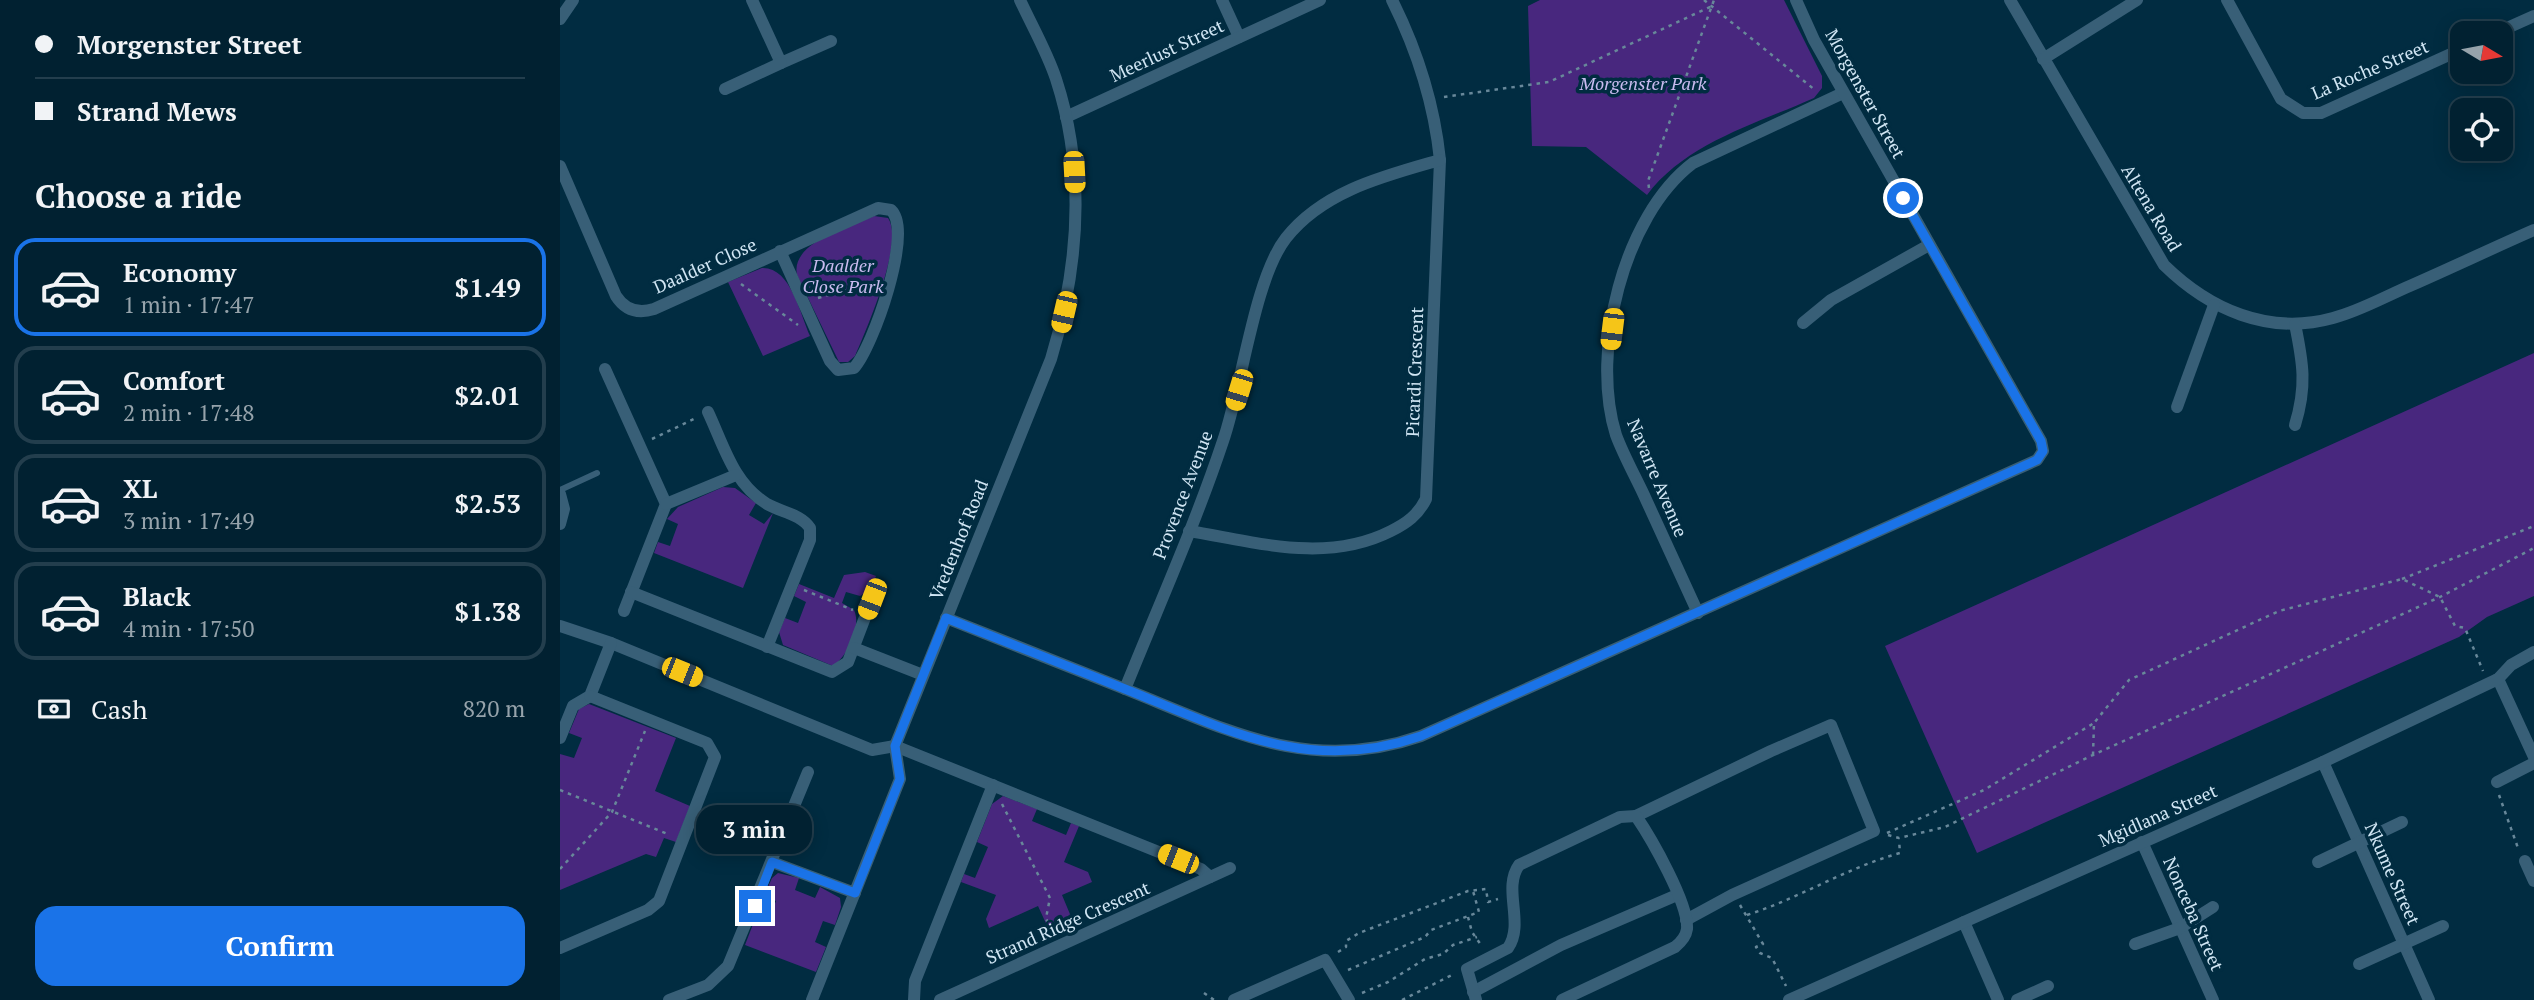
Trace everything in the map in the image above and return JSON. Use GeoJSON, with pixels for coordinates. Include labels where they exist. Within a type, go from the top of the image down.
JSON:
{"type":"FeatureCollection","features":[{"type":"Feature","properties":{"kind":"street"},"geometry":{"type":"LineString","coordinates":[[560,19],[573,0]]}},
{"type":"Feature","properties":{"kind":"street"},"geometry":{"type":"LineString","coordinates":[[752,0],[781,64]]}},
{"type":"Feature","properties":{"kind":"street","name":"Vredenhof Road"},"geometry":{"type":"LineString","coordinates":[[895,746],[1060,328],[1076,232],[1074,172],[1066,117],[1055,75],[1020,0]]}},
{"type":"Feature","properties":{"kind":"street"},"geometry":{"type":"LineString","coordinates":[[1222,0],[1239,37]]}},
{"type":"Feature","properties":{"kind":"street","name":"Meerlust Street"},"geometry":{"type":"LineString","coordinates":[[1066,117],[1320,0]]}},
{"type":"Feature","properties":{"kind":"street","name":"Picardi Crescent"},"geometry":{"type":"LineString","coordinates":[[1189,531],[1296,549],[1326,550],[1356,545],[1384,535],[1404,524],[1421,509],[1428,483],[1440,160],[1431,99],[1419,59],[1392,0]]}},
{"type":"Feature","properties":{"kind":"street","name":"Morgenster Street"},"geometry":{"type":"LineString","coordinates":[[946,618],[1271,745],[1315,752],[1360,751],[1421,736],[2037,460],[2041,455],[2041,441],[1843,93],[1796,0]]}},
{"type":"Feature","properties":{"kind":"street","name":"Altena Road"},"geometry":{"type":"LineString","coordinates":[[2010,0],[2164,265],[2189,289],[2214,305],[2245,317],[2295,324],[2334,318],[2534,230]]}},
{"type":"Feature","properties":{"kind":"street"},"geometry":{"type":"LineString","coordinates":[[2043,59],[2137,0]]}},
{"type":"Feature","properties":{"kind":"street","name":"La Roche Street"},"geometry":{"type":"LineString","coordinates":[[2227,0],[2281,99],[2303,113],[2321,113],[2450,54]]}},
{"type":"Feature","properties":{"kind":"street"},"geometry":{"type":"LineString","coordinates":[[2513,25],[2534,16]]}},
{"type":"Feature","properties":{"kind":"street"},"geometry":{"type":"LineString","coordinates":[[725,89],[831,41]]}},
{"type":"Feature","properties":{"kind":"street","name":"Navarre Avenue"},"geometry":{"type":"LineString","coordinates":[[1699,613],[1617,436],[1608,401],[1609,351],[1622,275],[1652,209],[1666,187],[1693,163],[1843,93]]}},
{"type":"Feature","properties":{"kind":"street","name":"Provence Avenue"},"geometry":{"type":"LineString","coordinates":[[1125,689],[1223,442],[1263,287],[1285,239],[1309,213],[1329,199],[1440,160]]}},
{"type":"Feature","properties":{"kind":"street","name":"Daalder Close"},"geometry":{"type":"LineString","coordinates":[[560,166],[616,296],[625,306],[643,311],[877,208],[887,209],[895,214],[899,224],[887,295],[853,368],[844,371],[833,366],[780,251]]}},
{"type":"Feature","properties":{"kind":"street"},"geometry":{"type":"LineString","coordinates":[[1803,323],[1831,300],[1929,245]]}},
{"type":"Feature","properties":{"kind":"street"},"geometry":{"type":"LineString","coordinates":[[2177,407],[2214,305]]}},
{"type":"Feature","properties":{"kind":"street"},"geometry":{"type":"LineString","coordinates":[[2295,324],[2305,369],[2302,402],[2295,425]]}},
{"type":"Feature","properties":{"kind":"street"},"geometry":{"type":"LineString","coordinates":[[605,369],[667,504]]}},
{"type":"Feature","properties":{"kind":"street"},"geometry":{"type":"LineString","coordinates":[[708,412],[741,483],[767,504],[804,520],[810,528],[811,536],[767,646]]}},
{"type":"Feature","properties":{"kind":"street"},"geometry":{"type":"LineString","coordinates":[[624,611],[667,504],[736,475]]}},
{"type":"Feature","properties":{"kind":"street"},"geometry":{"type":"LineString","coordinates":[[560,492],[564,509],[560,524]]}},
{"type":"Feature","properties":{"kind":"street"},"geometry":{"type":"LineString","coordinates":[[631,592],[832,672],[846,666],[872,599]]}},
{"type":"Feature","properties":{"kind":"street"},"geometry":{"type":"LineString","coordinates":[[560,626],[611,643],[872,750],[895,746],[1201,869],[1210,877]]}},
{"type":"Feature","properties":{"kind":"street"},"geometry":{"type":"LineString","coordinates":[[560,738],[573,706],[590,696],[611,643]]}},
{"type":"Feature","properties":{"kind":"street"},"geometry":{"type":"LineString","coordinates":[[854,648],[923,675]]}},
{"type":"Feature","properties":{"kind":"street","name":"Mgidlana Street"},"geometry":{"type":"LineString","coordinates":[[1788,994],[1964,922],[2323,762],[2494,681],[2511,665],[2534,652]]}},
{"type":"Feature","properties":{"kind":"street"},"geometry":{"type":"LineString","coordinates":[[2494,681],[2534,757]]}},
{"type":"Feature","properties":{"kind":"street"},"geometry":{"type":"LineString","coordinates":[[560,948],[652,908],[661,897],[714,762],[714,752],[706,743],[590,696]]}},
{"type":"Feature","properties":{"kind":"street"},"geometry":{"type":"LineString","coordinates":[[1677,895],[1561,945],[1475,996],[1467,969],[1508,948],[1512,943],[1515,916],[1512,874],[1519,865],[1620,817],[1636,817],[1831,725],[1874,831],[1732,895],[1686,920]]}},
{"type":"Feature","properties":{"kind":"street"},"geometry":{"type":"LineString","coordinates":[[812,1000],[900,779],[895,746]]}},
{"type":"Feature","properties":{"kind":"street","name":"Nkume Street"},"geometry":{"type":"LineString","coordinates":[[2323,762],[2429,1000]]}},
{"type":"Feature","properties":{"kind":"street"},"geometry":{"type":"LineString","coordinates":[[2497,782],[2534,763]]}},
{"type":"Feature","properties":{"kind":"street"},"geometry":{"type":"LineString","coordinates":[[669,1000],[708,985],[720,975],[738,950],[808,772]]}},
{"type":"Feature","properties":{"kind":"street"},"geometry":{"type":"LineString","coordinates":[[914,1000],[915,981],[993,785]]}},
{"type":"Feature","properties":{"kind":"street"},"geometry":{"type":"LineString","coordinates":[[1562,1000],[1675,947],[1685,935],[1686,920],[1677,895],[1636,817]]}},
{"type":"Feature","properties":{"kind":"street"},"geometry":{"type":"LineString","coordinates":[[2318,862],[2402,822]]}},
{"type":"Feature","properties":{"kind":"street","name":"Nonceba Street"},"geometry":{"type":"LineString","coordinates":[[2142,842],[2213,1000]]}},
{"type":"Feature","properties":{"kind":"street"},"geometry":{"type":"LineString","coordinates":[[2525,861],[2534,881]]}},
{"type":"Feature","properties":{"kind":"street"},"geometry":{"type":"LineString","coordinates":[[772,862],[855,893]]}},
{"type":"Feature","properties":{"kind":"street","name":"Strand Ridge Crescent"},"geometry":{"type":"LineString","coordinates":[[940,1000],[1230,868]]}},
{"type":"Feature","properties":{"kind":"street"},"geometry":{"type":"LineString","coordinates":[[2136,944],[2180,928],[2213,907]]}},
{"type":"Feature","properties":{"kind":"street"},"geometry":{"type":"LineString","coordinates":[[1964,922],[1998,1000]]}},
{"type":"Feature","properties":{"kind":"street"},"geometry":{"type":"LineString","coordinates":[[2359,964],[2443,926]]}},
{"type":"Feature","properties":{"kind":"street"},"geometry":{"type":"LineString","coordinates":[[1234,1000],[1326,960],[1347,1000]]}},
{"type":"Feature","properties":{"kind":"street"},"geometry":{"type":"LineString","coordinates":[[708,985],[710,1000]]}},
{"type":"Feature","properties":{"kind":"street"},"geometry":{"type":"LineString","coordinates":[[2017,1000],[2048,986]]}},
{"type":"Feature","properties":{"kind":"lane"},"geometry":{"type":"LineString","coordinates":[[560,492],[597,473]]}},
{"type":"Feature","properties":{"kind":"path"},"geometry":{"type":"LineString","coordinates":[[1704,0],[1817,92],[1822,103]]}},
{"type":"Feature","properties":{"kind":"path"},"geometry":{"type":"LineString","coordinates":[[1652,209],[1648,181],[1714,0]]}},
{"type":"Feature","properties":{"kind":"path"},"geometry":{"type":"LineString","coordinates":[[1431,99],[1549,82],[1712,6]]}},
{"type":"Feature","properties":{"kind":"path"},"geometry":{"type":"LineString","coordinates":[[732,273],[737,281],[793,323],[817,333]]}},
{"type":"Feature","properties":{"kind":"path"},"geometry":{"type":"LineString","coordinates":[[804,303],[892,275]]}},
{"type":"Feature","properties":{"kind":"path"},"geometry":{"type":"LineString","coordinates":[[639,445],[708,412]]}},
{"type":"Feature","properties":{"kind":"path"},"geometry":{"type":"LineString","coordinates":[[2534,526],[2402,579],[2279,611],[2129,680],[2094,723],[1984,790],[1884,834],[1899,838],[1945,827],[2094,755],[2440,597],[2534,548]]}},
{"type":"Feature","properties":{"kind":"path"},"geometry":{"type":"LineString","coordinates":[[2402,579],[2440,597],[2455,626],[2465,628],[2494,681]]}},
{"type":"Feature","properties":{"kind":"path"},"geometry":{"type":"LineString","coordinates":[[792,585],[866,616]]}},
{"type":"Feature","properties":{"kind":"path"},"geometry":{"type":"LineString","coordinates":[[560,869],[612,812],[649,720]]}},
{"type":"Feature","properties":{"kind":"path"},"geometry":{"type":"LineString","coordinates":[[2094,723],[2094,755]]}},
{"type":"Feature","properties":{"kind":"path"},"geometry":{"type":"LineString","coordinates":[[2497,782],[2501,806],[2525,861]]}},
{"type":"Feature","properties":{"kind":"path"},"geometry":{"type":"LineString","coordinates":[[993,785],[1049,898],[1046,918],[1052,935],[1061,945]]}},
{"type":"Feature","properties":{"kind":"path"},"geometry":{"type":"LineString","coordinates":[[560,790],[683,841]]}},
{"type":"Feature","properties":{"kind":"path"},"geometry":{"type":"LineString","coordinates":[[1747,915],[1778,905],[1863,863],[1900,853],[1899,838]]}},
{"type":"Feature","properties":{"kind":"path"},"geometry":{"type":"LineString","coordinates":[[1326,960],[1346,947],[1346,941],[1359,933],[1473,891],[1486,889],[1488,902],[1513,895]]}},
{"type":"Feature","properties":{"kind":"path"},"geometry":{"type":"LineString","coordinates":[[1335,974],[1425,937],[1431,930],[1479,912],[1473,891]]}},
{"type":"Feature","properties":{"kind":"path"},"geometry":{"type":"LineString","coordinates":[[1732,895],[1763,944],[1756,947],[1760,953],[1772,958],[1788,994]]}},
{"type":"Feature","properties":{"kind":"path"},"geometry":{"type":"LineString","coordinates":[[1468,918],[1472,932],[1488,958]]}},
{"type":"Feature","properties":{"kind":"path"},"geometry":{"type":"LineString","coordinates":[[1347,1000],[1388,982],[1425,959],[1443,954],[1453,945],[1477,937]]}},
{"type":"Feature","properties":{"kind":"path"},"geometry":{"type":"LineString","coordinates":[[1402,1000],[1467,969]]}},
{"type":"Feature","properties":{"kind":"path"},"geometry":{"type":"LineString","coordinates":[[1204,993],[1214,1000]]}},
{"type":"Feature","properties":{"kind":"green space","name":"Morgenster Park"},"geometry":{"type":"Polygon","coordinates":[[[1540,0],[1784,0],[1822,76],[1822,88],[1814,98],[1746,126],[1702,148],[1663,177],[1647,195],[1586,147],[1532,146],[1528,6],[1540,0]]]}},
{"type":"Feature","properties":{"kind":"green space","name":"Daalder Close Park"},"geometry":{"type":"Polygon","coordinates":[[[874,216],[888,218],[892,230],[888,265],[855,356],[848,362],[839,362],[797,275],[797,263],[803,253],[824,237],[874,216]]]}},
{"type":"Feature","properties":{"kind":"green space"},"geometry":{"type":"Polygon","coordinates":[[[762,268],[772,270],[787,283],[810,336],[763,356],[728,282],[762,268]]]}},
{"type":"Feature","properties":{"kind":"green space"},"geometry":{"type":"Polygon","coordinates":[[[2534,353],[2534,596],[2487,617],[2459,637],[1977,853],[1885,646],[2534,353]]]}},
{"type":"Feature","properties":{"kind":"green space"},"geometry":{"type":"Polygon","coordinates":[[[723,487],[735,488],[756,503],[749,515],[764,524],[773,513],[743,588],[654,553],[658,542],[670,546],[678,524],[667,519],[678,507],[723,487]]]}},
{"type":"Feature","properties":{"kind":"green space"},"geometry":{"type":"Polygon","coordinates":[[[865,572],[876,576],[870,590],[860,596],[846,592],[842,603],[854,610],[856,624],[852,641],[838,662],[833,666],[783,645],[779,632],[785,618],[798,623],[806,602],[794,596],[799,584],[834,598],[844,575],[865,572]]]}},
{"type":"Feature","properties":{"kind":"green space"},"geometry":{"type":"Polygon","coordinates":[[[589,704],[676,738],[655,791],[690,806],[676,842],[664,838],[656,857],[646,854],[560,890],[560,754],[574,758],[582,738],[569,733],[579,709],[589,704]]]}},
{"type":"Feature","properties":{"kind":"green space"},"geometry":{"type":"Polygon","coordinates":[[[1003,796],[1037,809],[1032,821],[1066,835],[1071,823],[1079,826],[1064,862],[1088,872],[1092,882],[1062,895],[1072,919],[1049,930],[1038,906],[989,928],[986,919],[996,895],[961,882],[964,874],[975,878],[988,847],[977,842],[992,804],[1003,796]]]}},
{"type":"Feature","properties":{"kind":"green space"},"geometry":{"type":"Polygon","coordinates":[[[778,873],[799,878],[795,890],[815,898],[820,887],[840,898],[841,907],[835,925],[823,921],[815,942],[826,947],[816,972],[745,945],[755,919],[767,923],[776,901],[764,896],[772,878],[778,873]]]}},
{"type":"Feature","properties":{"kind":"route"},"geometry":{"type":"LineString","coordinates":[[755,906],[772,862],[855,893],[900,779],[895,746],[946,618],[1271,745],[1293,750],[1338,753],[1381,748],[1421,736],[2037,460],[2043,451],[2041,441],[1903,198]]}}]}
